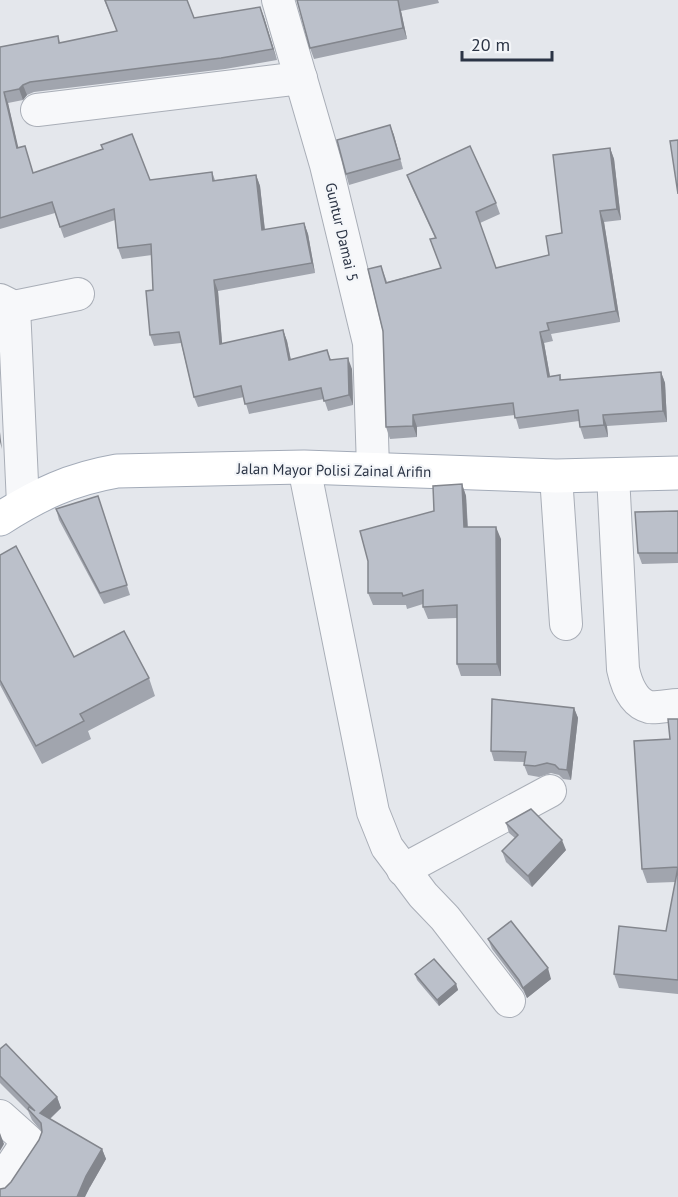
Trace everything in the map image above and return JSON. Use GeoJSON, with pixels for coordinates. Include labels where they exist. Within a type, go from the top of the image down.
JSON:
{"type":"FeatureCollection","features":[{"type":"Feature","properties":{"kind":"main road","name":"Jalan Mayor Polisi Zainal Arifin"},"geometry":{"type":"LineString","coordinates":[[11,512],[66,483],[117,471],[304,467],[556,476],[678,473]]}},
{"type":"Feature","properties":{"kind":"street","name":"Guntur Damai 5"},"geometry":{"type":"LineString","coordinates":[[278,0],[326,165],[369,343],[373,468]]}},
{"type":"Feature","properties":{"kind":"street"},"geometry":{"type":"LineString","coordinates":[[37,110],[301,78]]}},
{"type":"Feature","properties":{"kind":"street"},"geometry":{"type":"LineString","coordinates":[[11,512],[7,303],[78,294]]}},
{"type":"Feature","properties":{"kind":"street"},"geometry":{"type":"LineString","coordinates":[[304,467],[373,812],[387,848],[509,1001]]}},
{"type":"Feature","properties":{"kind":"street"},"geometry":{"type":"LineString","coordinates":[[613,475],[622,669],[627,685],[635,698],[648,707],[678,705]]}},
{"type":"Feature","properties":{"kind":"street"},"geometry":{"type":"LineString","coordinates":[[556,476],[566,624]]}},
{"type":"Feature","properties":{"kind":"street"},"geometry":{"type":"LineString","coordinates":[[404,870],[550,791]]}},
{"type":"Feature","properties":{"kind":"street"},"geometry":{"type":"LineString","coordinates":[[0,1116],[28,1141],[0,1183]]}},
{"type":"Feature","properties":{"kind":"building"},"geometry":{"type":"Polygon","coordinates":[[[105,0],[187,0],[194,18],[260,7],[273,49],[221,58],[30,82],[19,89],[4,92],[17,148],[25,146],[33,173],[103,149],[101,145],[132,134],[150,180],[212,172],[213,181],[256,175],[262,230],[304,223],[312,263],[214,280],[220,344],[283,330],[289,360],[327,350],[330,360],[348,358],[349,395],[324,401],[321,388],[245,404],[241,386],[194,397],[179,332],[150,335],[146,291],[153,290],[151,244],[118,248],[114,209],[60,227],[52,202],[0,218],[0,47],[58,36],[59,43],[117,31],[105,0]]]}},
{"type":"Feature","properties":{"kind":"building"},"geometry":{"type":"Polygon","coordinates":[[[297,0],[398,0],[403,28],[310,48],[297,0]]]}},
{"type":"Feature","properties":{"kind":"building"},"geometry":{"type":"Polygon","coordinates":[[[390,125],[400,159],[346,174],[337,140],[390,125]]]}},
{"type":"Feature","properties":{"kind":"building"},"geometry":{"type":"Polygon","coordinates":[[[678,140],[678,194],[670,141],[678,140]]]}},
{"type":"Feature","properties":{"kind":"building"},"geometry":{"type":"Polygon","coordinates":[[[470,146],[496,203],[476,212],[496,268],[549,255],[546,236],[562,233],[553,155],[610,148],[617,209],[600,211],[616,311],[547,323],[549,330],[540,332],[548,377],[560,375],[560,380],[661,372],[663,411],[603,415],[604,425],[580,427],[578,410],[515,418],[513,403],[413,415],[413,426],[386,427],[383,331],[368,269],[381,266],[386,283],[441,268],[430,239],[436,238],[407,175],[470,146]]]}},
{"type":"Feature","properties":{"kind":"building"},"geometry":{"type":"Polygon","coordinates":[[[462,484],[464,527],[496,527],[497,664],[457,664],[457,605],[423,607],[423,590],[403,596],[402,593],[368,593],[368,561],[360,531],[434,511],[433,486],[462,484]]]}},
{"type":"Feature","properties":{"kind":"building"},"geometry":{"type":"Polygon","coordinates":[[[98,496],[127,585],[100,593],[56,509],[98,496]]]}},
{"type":"Feature","properties":{"kind":"building"},"geometry":{"type":"Polygon","coordinates":[[[678,511],[678,553],[638,553],[635,512],[678,511]]]}},
{"type":"Feature","properties":{"kind":"building"},"geometry":{"type":"Polygon","coordinates":[[[16,546],[74,657],[124,631],[149,678],[80,714],[84,721],[36,746],[0,680],[0,555],[16,546]]]}},
{"type":"Feature","properties":{"kind":"building"},"geometry":{"type":"Polygon","coordinates":[[[492,699],[574,708],[567,770],[547,763],[535,766],[524,765],[526,752],[491,751],[492,699]]]}},
{"type":"Feature","properties":{"kind":"building"},"geometry":{"type":"Polygon","coordinates":[[[668,719],[678,719],[678,867],[642,869],[634,741],[670,739],[668,719]]]}},
{"type":"Feature","properties":{"kind":"building"},"geometry":{"type":"Polygon","coordinates":[[[531,809],[562,840],[528,876],[502,851],[518,835],[506,823],[531,809]]]}},
{"type":"Feature","properties":{"kind":"building"},"geometry":{"type":"Polygon","coordinates":[[[678,867],[678,980],[614,974],[619,926],[666,931],[678,867]]]}},
{"type":"Feature","properties":{"kind":"building"},"geometry":{"type":"Polygon","coordinates":[[[511,921],[548,968],[523,988],[488,939],[511,921]]]}},
{"type":"Feature","properties":{"kind":"building"},"geometry":{"type":"Polygon","coordinates":[[[434,959],[456,984],[437,1000],[415,974],[434,959]]]}},
{"type":"Feature","properties":{"kind":"building"},"geometry":{"type":"Polygon","coordinates":[[[6,1044],[57,1097],[40,1113],[102,1149],[77,1197],[0,1197],[0,1189],[5,1188],[11,1182],[42,1132],[41,1123],[28,1109],[29,1107],[35,1111],[0,1076],[0,1049],[6,1044]]]}}]}
